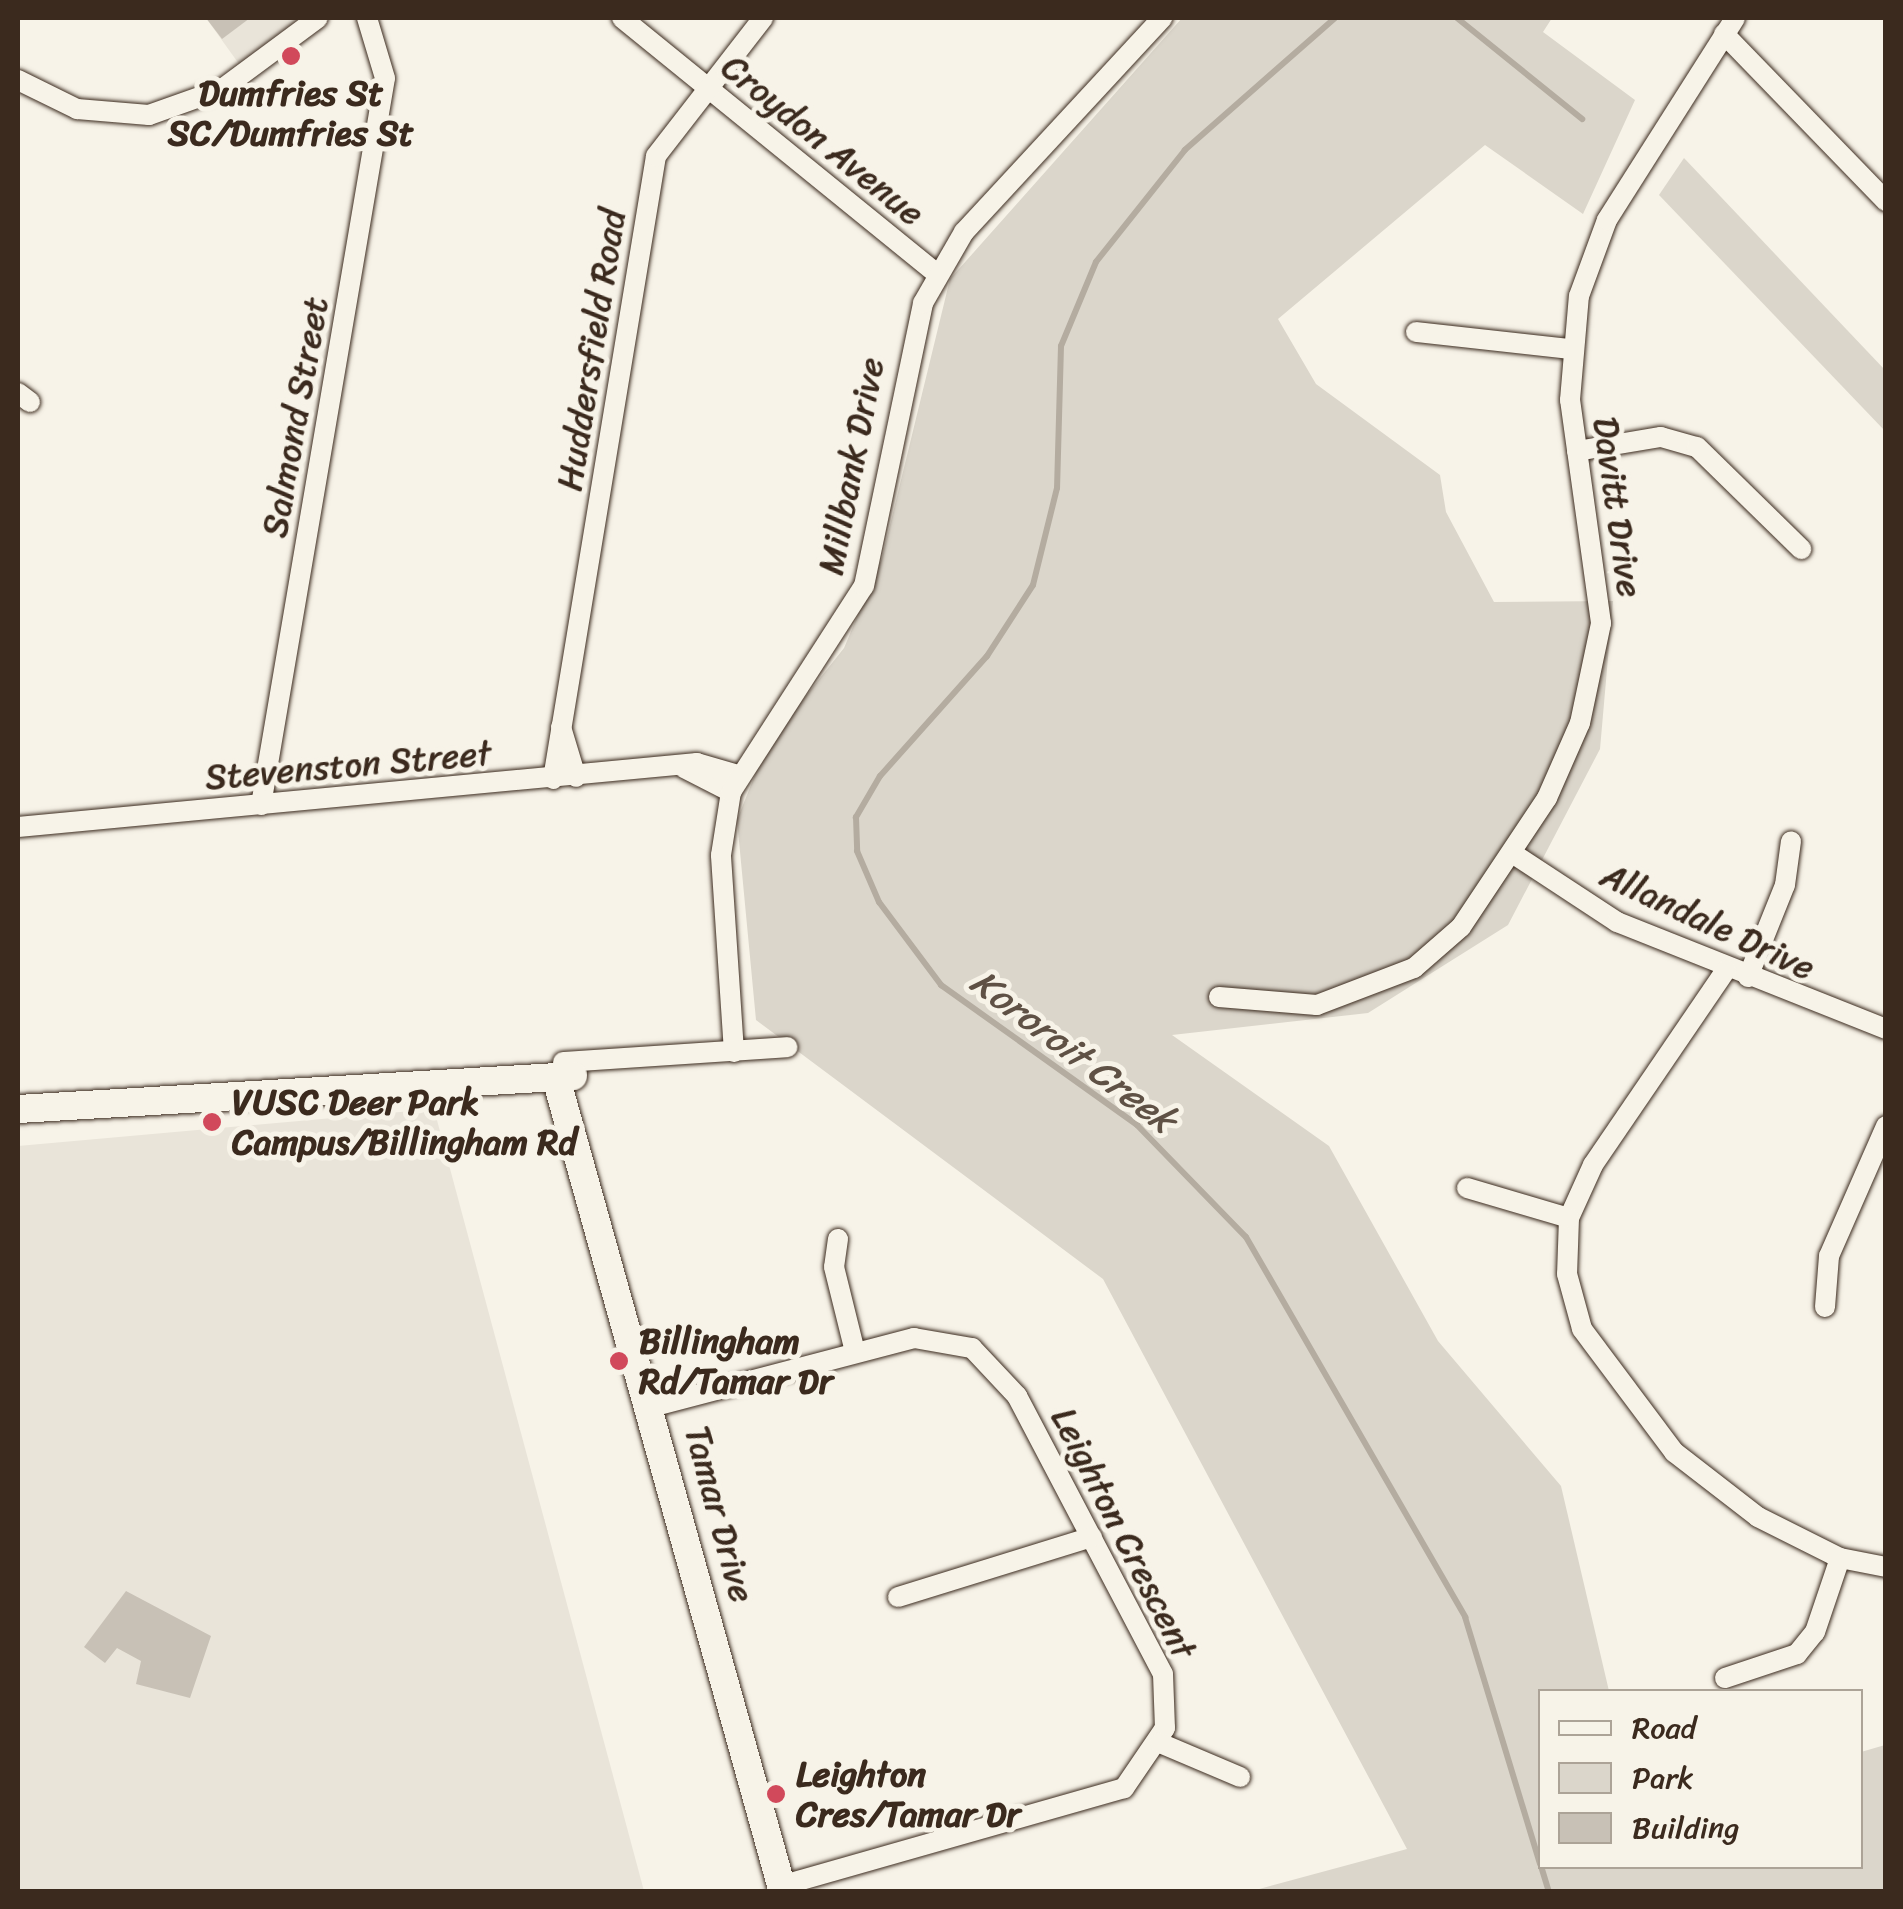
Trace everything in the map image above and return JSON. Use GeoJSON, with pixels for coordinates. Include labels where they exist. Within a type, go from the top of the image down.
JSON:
{"type":"FeatureCollection","features":[{"type":"Feature","properties":{"kind":"street"},"geometry":{"type":"LineString","coordinates":[[18,80],[90,112],[161,113],[222,89],[318,18]]}},
{"type":"Feature","properties":{"kind":"street"},"geometry":{"type":"LineString","coordinates":[[350,18],[376,40]]}},
{"type":"Feature","properties":{"kind":"street","name":"Salmond Street"},"geometry":{"type":"LineString","coordinates":[[261,805],[382,97],[386,65],[367,18]]}},
{"type":"Feature","properties":{"kind":"street","name":"Croydon Avenue"},"geometry":{"type":"LineString","coordinates":[[622,18],[937,274]]}},
{"type":"Feature","properties":{"kind":"street","name":"Huddersfield Road"},"geometry":{"type":"LineString","coordinates":[[553,779],[656,156],[704,86],[763,18]]}},
{"type":"Feature","properties":{"kind":"street","name":"Millbank Drive"},"geometry":{"type":"LineString","coordinates":[[741,1052],[721,855],[734,784],[835,643],[864,586],[907,352],[937,274],[964,232],[1162,18]]}},
{"type":"Feature","properties":{"kind":"street"},"geometry":{"type":"LineString","coordinates":[[1729,26],[1881,187]]}},
{"type":"Feature","properties":{"kind":"street","name":"Davitt Drive"},"geometry":{"type":"LineString","coordinates":[[1218,996],[1282,1008],[1383,983],[1436,952],[1512,853],[1566,760],[1598,652],[1600,580],[1577,450],[1570,349],[1606,220],[1729,26]]}},
{"type":"Feature","properties":{"kind":"street"},"geometry":{"type":"LineString","coordinates":[[1416,332],[1570,349]]}},
{"type":"Feature","properties":{"kind":"street"},"geometry":{"type":"LineString","coordinates":[[1577,450],[1649,437],[1697,447],[1801,549]]}},
{"type":"Feature","properties":{"kind":"street","name":"Huddersfield Road"},"geometry":{"type":"LineString","coordinates":[[561,727],[576,777]]}},
{"type":"Feature","properties":{"kind":"street"},"geometry":{"type":"LineString","coordinates":[[271,753],[283,803]]}},
{"type":"Feature","properties":{"kind":"street","name":"Stevenston Street"},"geometry":{"type":"LineString","coordinates":[[18,826],[684,768],[734,784]]}},
{"type":"Feature","properties":{"kind":"street"},"geometry":{"type":"LineString","coordinates":[[1748,977],[1785,885],[1792,841]]}},
{"type":"Feature","properties":{"kind":"street","name":"Allandale Drive"},"geometry":{"type":"LineString","coordinates":[[1512,853],[1616,922],[1726,970],[1886,1030]]}},
{"type":"Feature","properties":{"kind":"street"},"geometry":{"type":"LineString","coordinates":[[1726,970],[1593,1165],[1569,1218],[1567,1274],[1582,1329],[1674,1452],[1758,1517],[1840,1558],[1886,1566]]}},
{"type":"Feature","properties":{"kind":"street"},"geometry":{"type":"LineString","coordinates":[[18,1109],[78,1112],[564,1072],[685,1058],[719,1064],[741,1052],[788,1048]]}},
{"type":"Feature","properties":{"kind":"street","name":"Tamar Drive"},"geometry":{"type":"LineString","coordinates":[[564,1072],[782,1889]]}},
{"type":"Feature","properties":{"kind":"street"},"geometry":{"type":"LineString","coordinates":[[1825,1307],[1829,1256],[1886,1126]]}},
{"type":"Feature","properties":{"kind":"street"},"geometry":{"type":"LineString","coordinates":[[1467,1188],[1569,1218]]}},
{"type":"Feature","properties":{"kind":"street"},"geometry":{"type":"LineString","coordinates":[[838,1239],[834,1267],[855,1352]]}},
{"type":"Feature","properties":{"kind":"street","name":"Leighton Crescent"},"geometry":{"type":"LineString","coordinates":[[652,1407],[855,1352],[935,1338],[986,1357],[1017,1396],[1164,1674],[1160,1743]]}},
{"type":"Feature","properties":{"kind":"street"},"geometry":{"type":"LineString","coordinates":[[898,1597],[1092,1537]]}},
{"type":"Feature","properties":{"kind":"street"},"geometry":{"type":"LineString","coordinates":[[1725,1678],[1797,1654],[1815,1632],[1840,1558]]}},
{"type":"Feature","properties":{"kind":"street"},"geometry":{"type":"LineString","coordinates":[[782,1889],[1105,1797],[1138,1775],[1160,1743],[1240,1778]]}},
{"type":"Feature","properties":{"kind":"shaded area"},"geometry":{"type":"Polygon","coordinates":[[[206,18],[300,18],[239,64],[206,18]]]}},
{"type":"Feature","properties":{"kind":"shaded area"},"geometry":{"type":"Polygon","coordinates":[[[434,1109],[644,1891],[18,1892],[18,1146],[434,1109]]]}},
{"type":"Feature","properties":{"kind":"green space"},"geometry":{"type":"Polygon","coordinates":[[[1182,18],[1552,18],[1543,32],[1635,100],[1583,214],[1485,145],[1278,319],[1316,384],[1440,475],[1446,512],[1494,602],[1613,601],[1600,749],[1508,925],[1368,1013],[1172,1035],[1329,1146],[1438,1341],[1561,1486],[1609,1689],[1538,1689],[1538,1869],[1863,1869],[1863,1751],[1885,1745],[1885,1891],[1252,1891],[1407,1849],[1103,1279],[756,1020],[737,820],[767,745],[844,648],[882,558],[950,279],[1182,18]]]}},
{"type":"Feature","properties":{"kind":"green space"},"geometry":{"type":"Polygon","coordinates":[[[1684,158],[1885,370],[1885,431],[1659,195],[1684,158]]]}},
{"type":"Feature","properties":{"kind":"building"},"geometry":{"type":"Polygon","coordinates":[[[206,18],[250,18],[222,39],[206,18]]]}},
{"type":"Feature","properties":{"kind":"building"},"geometry":{"type":"Polygon","coordinates":[[[126,1591],[211,1636],[190,1698],[136,1684],[141,1661],[117,1648],[105,1663],[84,1647],[126,1591]]]}},
{"type":"Feature","properties":{"kind":"waterway","name":"Kororoit Creek"},"geometry":{"type":"LineString","coordinates":[[1335,18],[1185,150],[1096,262],[1061,346],[1057,488],[1033,585],[987,656],[880,776],[856,817],[857,851],[879,902],[941,985],[1137,1125],[1246,1237],[1465,1617],[1538,1857]]}},
{"type":"Feature","properties":{"kind":"waterway"},"geometry":{"type":"LineString","coordinates":[[1457,18],[1582,119]]}},
{"type":"Feature","properties":{"kind":"waterway","name":"Kororoit Creek"},"geometry":{"type":"LineString","coordinates":[[1542,1869],[1549,1892]]}},
{"type":"Feature","properties":{"kind":"place","name":"Dumfries St SC/Dumfries St"},"geometry":{"type":"Point","coordinates":[291,56]}},
{"type":"Feature","properties":{"kind":"place","name":"VUSC Deer Park Campus/Billingham Rd"},"geometry":{"type":"Point","coordinates":[212,1122]}},
{"type":"Feature","properties":{"kind":"place","name":"Billingham Rd/Tamar Dr"},"geometry":{"type":"Point","coordinates":[619,1361]}},
{"type":"Feature","properties":{"kind":"place","name":"Leighton Cres/Tamar Dr"},"geometry":{"type":"Point","coordinates":[776,1794]}}]}
